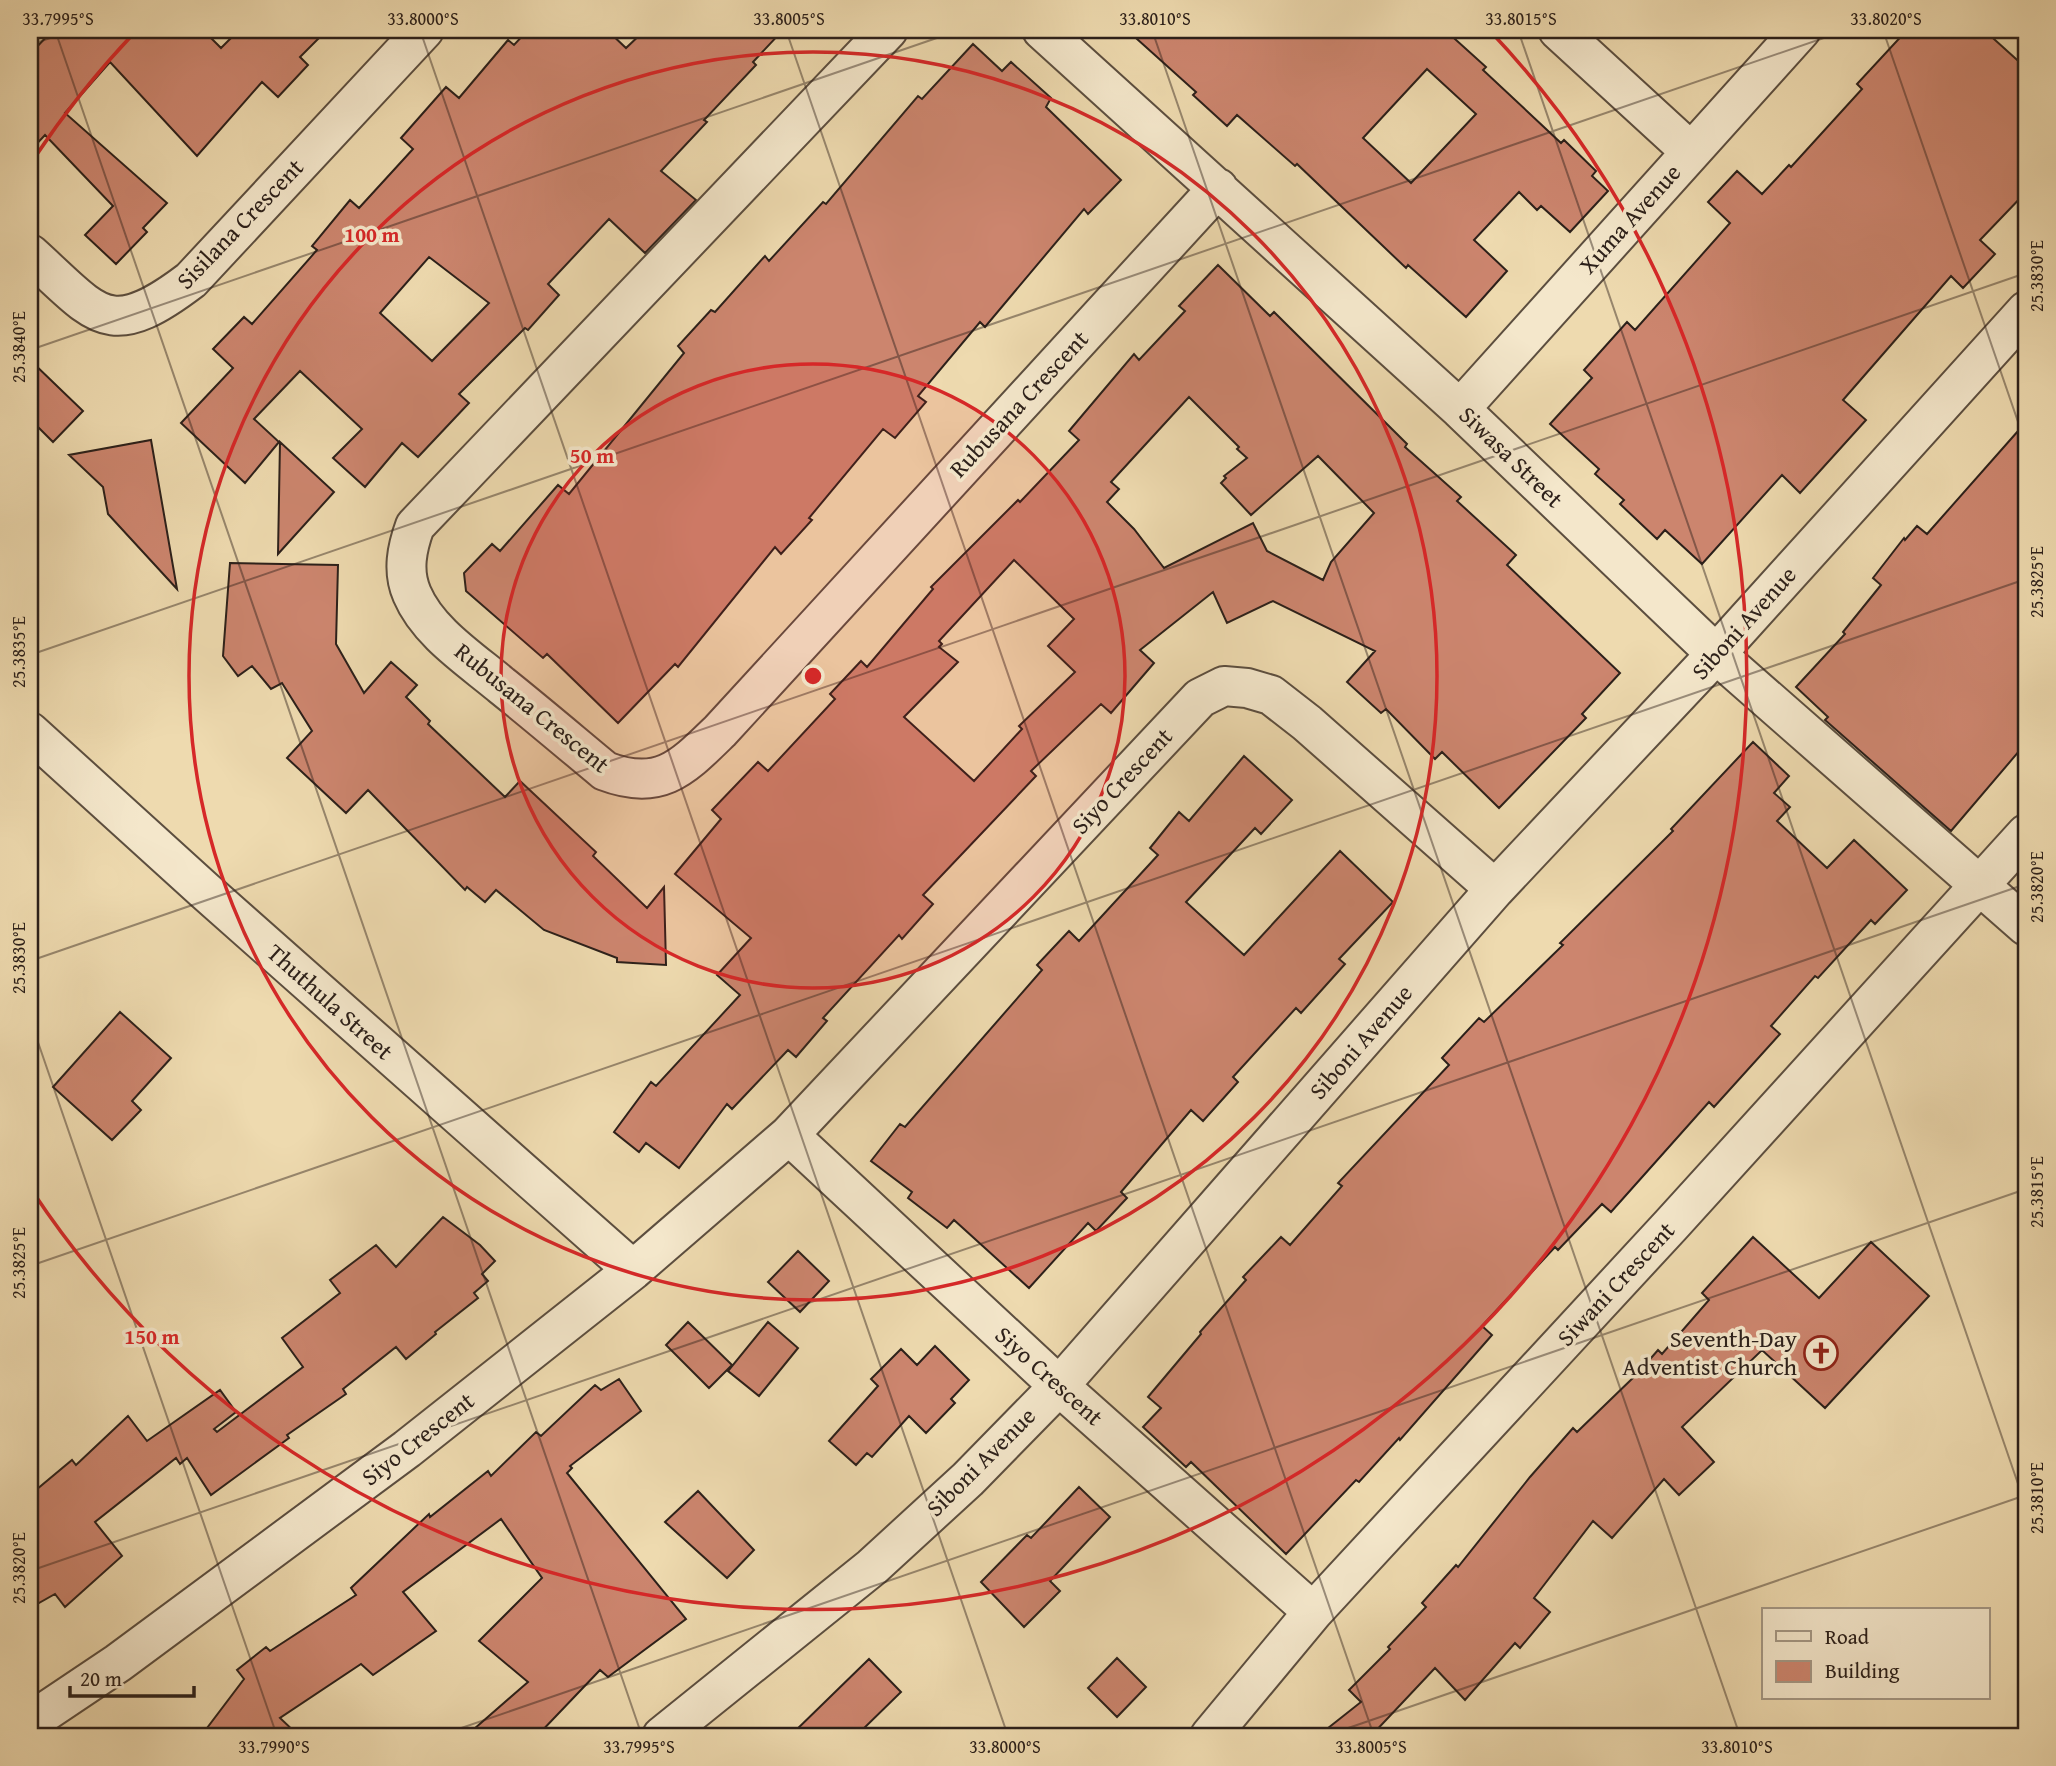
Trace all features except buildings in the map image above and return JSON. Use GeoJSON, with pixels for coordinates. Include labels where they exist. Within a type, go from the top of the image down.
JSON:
{"type":"FeatureCollection","features":[{"type":"Feature","properties":{"kind":"street","name":"Sisilana Crescent"},"geometry":{"type":"LineString","coordinates":[[30,254],[93,310],[113,317],[137,314],[162,302],[191,280],[424,30]]}},
{"type":"Feature","properties":{"kind":"street","name":"Rubusana Crescent"},"geometry":{"type":"LineString","coordinates":[[888,30],[415,526],[407,548],[406,570],[411,593],[424,617],[452,644],[605,771],[627,779],[646,779],[666,774],[690,760],[720,731],[1218,188]]}},
{"type":"Feature","properties":{"kind":"street","name":"Siwasa Street"},"geometry":{"type":"LineString","coordinates":[[1042,30],[1460,409],[1716,654],[2026,926]]}},
{"type":"Feature","properties":{"kind":"street"},"geometry":{"type":"LineString","coordinates":[[1558,30],[1690,151]]}},
{"type":"Feature","properties":{"kind":"street","name":"Xuma Avenue"},"geometry":{"type":"LineString","coordinates":[[1460,409],[1801,30]]}},
{"type":"Feature","properties":{"kind":"street","name":"Siboni Avenue"},"geometry":{"type":"LineString","coordinates":[[662,1736],[872,1567],[968,1479],[1059,1386],[1495,888],[1716,654],[2026,312]]}},
{"type":"Feature","properties":{"kind":"street","name":"Siyo Crescent"},"geometry":{"type":"LineString","coordinates":[[30,1722],[118,1663],[407,1449],[633,1270],[789,1135],[1200,698],[1224,686],[1247,688],[1271,695],[1307,723],[1495,888]]}},
{"type":"Feature","properties":{"kind":"street","name":"Thuthula Street"},"geometry":{"type":"LineString","coordinates":[[30,732],[633,1270]]}},
{"type":"Feature","properties":{"kind":"street","name":"Siwani Crescent"},"geometry":{"type":"LineString","coordinates":[[1210,1736],[1313,1612],[1671,1225],[2026,834]]}},
{"type":"Feature","properties":{"kind":"street","name":"Siyo Crescent"},"geometry":{"type":"LineString","coordinates":[[789,1135],[1059,1386],[1313,1612]]}},
{"type":"Feature","properties":{"kind":"place","name":"Seventh-Day Adventist Church"},"geometry":{"type":"Point","coordinates":[1821,1353]}}]}
